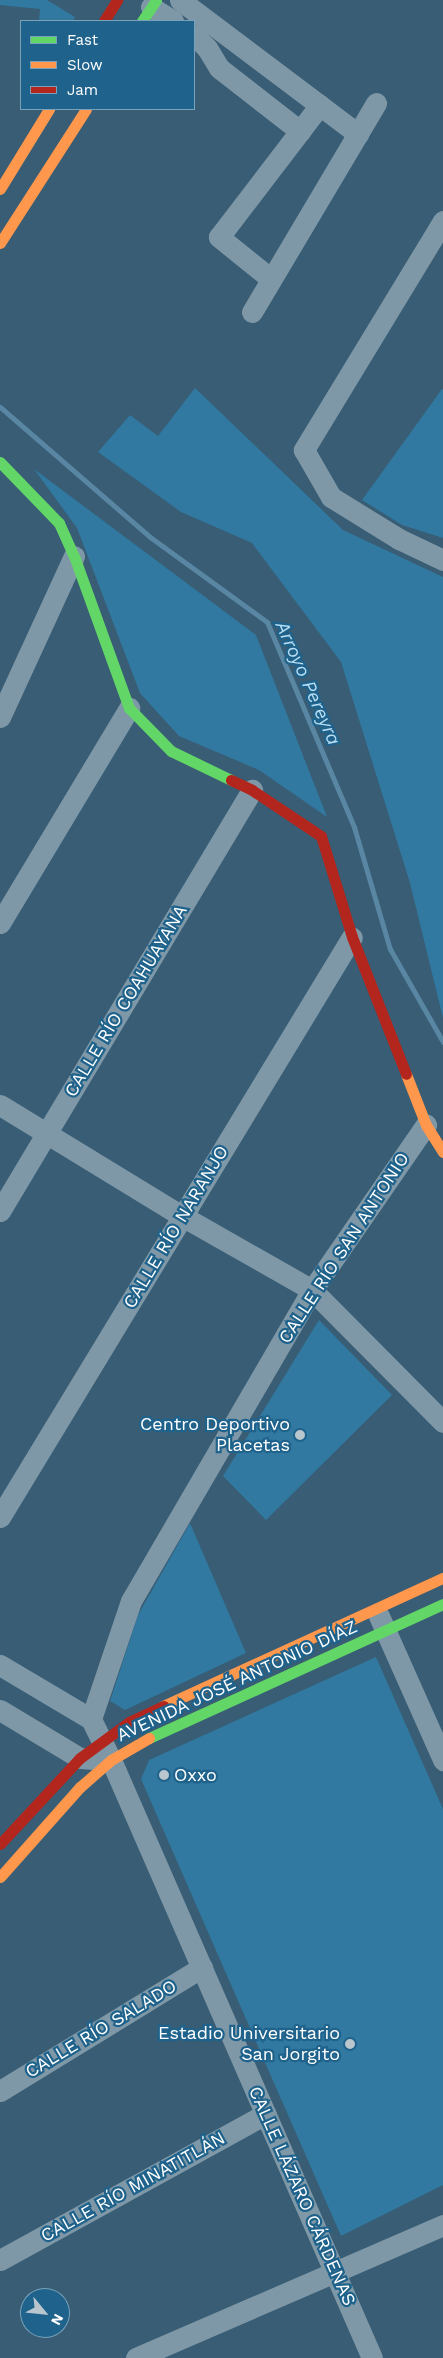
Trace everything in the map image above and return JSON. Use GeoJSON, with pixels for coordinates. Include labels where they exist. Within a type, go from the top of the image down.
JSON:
{"type":"FeatureCollection","features":[{"type":"Feature","properties":{"kind":"street"},"geometry":{"type":"LineString","coordinates":[[105,20],[117,0]]}},
{"type":"Feature","properties":{"kind":"street"},"geometry":{"type":"LineString","coordinates":[[180,0],[358,134]]}},
{"type":"Feature","properties":{"kind":"street"},"geometry":{"type":"LineString","coordinates":[[150,9],[171,20]]}},
{"type":"Feature","properties":{"kind":"street"},"geometry":{"type":"LineString","coordinates":[[195,36],[207,48],[219,68],[300,131]]}},
{"type":"Feature","properties":{"kind":"street"},"geometry":{"type":"LineString","coordinates":[[252,312],[376,104]]}},
{"type":"Feature","properties":{"kind":"street"},"geometry":{"type":"LineString","coordinates":[[271,279],[219,237],[320,105]]}},
{"type":"Feature","properties":{"kind":"street"},"geometry":{"type":"LineString","coordinates":[[0,188],[48,110]]}},
{"type":"Feature","properties":{"kind":"street"},"geometry":{"type":"LineString","coordinates":[[0,243],[85,110]]}},
{"type":"Feature","properties":{"kind":"street"},"geometry":{"type":"LineString","coordinates":[[443,221],[304,450],[332,497],[399,539],[443,560]]}},
{"type":"Feature","properties":{"kind":"street"},"geometry":{"type":"LineString","coordinates":[[0,462],[58,523],[74,556],[129,708],[171,751],[252,790],[321,836],[352,937],[426,1125],[443,1152]]}},
{"type":"Feature","properties":{"kind":"street"},"geometry":{"type":"LineString","coordinates":[[0,717],[74,556]]}},
{"type":"Feature","properties":{"kind":"street"},"geometry":{"type":"LineString","coordinates":[[0,923],[129,708]]}},
{"type":"Feature","properties":{"kind":"street","name":"CALLE RÍO COAHUAYANA"},"geometry":{"type":"LineString","coordinates":[[0,1211],[252,790]]}},
{"type":"Feature","properties":{"kind":"street","name":"CALLE RÍO NARANJO"},"geometry":{"type":"LineString","coordinates":[[0,1517],[352,937]]}},
{"type":"Feature","properties":{"kind":"street"},"geometry":{"type":"LineString","coordinates":[[0,1105],[182,1216],[312,1290],[443,1422]]}},
{"type":"Feature","properties":{"kind":"street","name":"CALLE RÍO SAN ANTONIO"},"geometry":{"type":"LineString","coordinates":[[91,1719],[131,1601],[312,1290],[426,1125]]}},
{"type":"Feature","properties":{"kind":"street","name":"AVENIDA JOSÉ ANTONIO DÍAZ"},"geometry":{"type":"LineString","coordinates":[[0,1844],[80,1758],[129,1722],[443,1578]]}},
{"type":"Feature","properties":{"kind":"street","name":"AVENIDA JOSÉ ANTONIO DÍAZ"},"geometry":{"type":"LineString","coordinates":[[0,1877],[80,1787],[111,1760],[138,1743],[443,1604]]}},
{"type":"Feature","properties":{"kind":"street"},"geometry":{"type":"LineString","coordinates":[[376,1609],[437,1732],[443,1760]]}},
{"type":"Feature","properties":{"kind":"street"},"geometry":{"type":"LineString","coordinates":[[0,1665],[91,1719]]}},
{"type":"Feature","properties":{"kind":"street"},"geometry":{"type":"LineString","coordinates":[[0,1710],[80,1758],[111,1760]]}},
{"type":"Feature","properties":{"kind":"street","name":"CALLE LÁZARO CÁRDENAS"},"geometry":{"type":"LineString","coordinates":[[91,1719],[111,1760],[372,2358]]}},
{"type":"Feature","properties":{"kind":"street","name":"CALLE RÍO SALADO"},"geometry":{"type":"LineString","coordinates":[[0,2091],[202,1967]]}},
{"type":"Feature","properties":{"kind":"street","name":"CALLE RÍO MINATITLÁN"},"geometry":{"type":"LineString","coordinates":[[0,2260],[266,2114]]}},
{"type":"Feature","properties":{"kind":"street"},"geometry":{"type":"LineString","coordinates":[[136,2358],[443,2225]]}},
{"type":"Feature","properties":{"kind":"shaded area"},"geometry":{"type":"Polygon","coordinates":[[[0,0],[47,0],[75,17],[74,20],[39,20],[40,9],[0,5],[0,0]]]}},
{"type":"Feature","properties":{"kind":"shaded area"},"geometry":{"type":"Polygon","coordinates":[[[195,388],[343,530],[443,577],[443,1018],[410,883],[341,662],[252,543],[181,512],[98,452],[130,415],[158,436],[195,388]]]}},
{"type":"Feature","properties":{"kind":"shaded area"},"geometry":{"type":"Polygon","coordinates":[[[442,389],[443,538],[402,525],[362,500],[442,389]]]}},
{"type":"Feature","properties":{"kind":"shaded area"},"geometry":{"type":"Polygon","coordinates":[[[34,469],[256,635],[327,817],[259,770],[179,736],[140,693],[77,528],[34,469]]]}},
{"type":"Feature","properties":{"kind":"shaded area","name":"Centro Deportivo Placetas"},"geometry":{"type":"Polygon","coordinates":[[[319,1320],[392,1395],[266,1520],[223,1476],[319,1320]]]}},
{"type":"Feature","properties":{"kind":"shaded area"},"geometry":{"type":"Polygon","coordinates":[[[190,1523],[246,1653],[125,1710],[110,1701],[138,1615],[190,1523]]]}},
{"type":"Feature","properties":{"kind":"shaded area","name":"Estadio Universitario San Jorgito"},"geometry":{"type":"Polygon","coordinates":[[[376,1657],[443,1809],[443,2185],[341,2236],[141,1779],[149,1760],[376,1657]]]}},
{"type":"Feature","properties":{"kind":"waterway","name":"Arroyo Pereyra"},"geometry":{"type":"LineString","coordinates":[[0,407],[150,537],[267,622],[354,827],[390,949],[443,1042]]}},
{"type":"Feature","properties":{"kind":"traffic: fast"},"geometry":{"type":"LineString","coordinates":[[143,20],[156,0]]}},
{"type":"Feature","properties":{"kind":"traffic: fast"},"geometry":{"type":"LineString","coordinates":[[0,462],[59,523],[74,556],[129,708],[171,751],[231,780]]}},
{"type":"Feature","properties":{"kind":"traffic: fast"},"geometry":{"type":"LineString","coordinates":[[149,1738],[443,1604]]}},
{"type":"Feature","properties":{"kind":"traffic: slow"},"geometry":{"type":"LineString","coordinates":[[0,189],[48,110]]}},
{"type":"Feature","properties":{"kind":"traffic: slow"},"geometry":{"type":"LineString","coordinates":[[0,243],[85,110]]}},
{"type":"Feature","properties":{"kind":"traffic: slow"},"geometry":{"type":"LineString","coordinates":[[406,1074],[426,1125],[443,1152]]}},
{"type":"Feature","properties":{"kind":"traffic: slow"},"geometry":{"type":"LineString","coordinates":[[163,1706],[443,1578]]}},
{"type":"Feature","properties":{"kind":"traffic: slow"},"geometry":{"type":"LineString","coordinates":[[0,1877],[80,1787],[111,1760],[149,1738]]}},
{"type":"Feature","properties":{"kind":"traffic: jam"},"geometry":{"type":"LineString","coordinates":[[105,20],[117,0]]}},
{"type":"Feature","properties":{"kind":"traffic: jam"},"geometry":{"type":"LineString","coordinates":[[231,780],[252,790],[321,836],[352,937],[406,1074]]}},
{"type":"Feature","properties":{"kind":"traffic: jam"},"geometry":{"type":"LineString","coordinates":[[0,1844],[80,1758],[129,1722],[163,1706]]}},
{"type":"Feature","properties":{"kind":"place","name":"Centro Deportivo Placetas"},"geometry":{"type":"Point","coordinates":[300,1435]}},
{"type":"Feature","properties":{"kind":"place","name":"Oxxo"},"geometry":{"type":"Point","coordinates":[164,1775]}},
{"type":"Feature","properties":{"kind":"place","name":"Estadio Universitario San Jorgito"},"geometry":{"type":"Point","coordinates":[350,2044]}}]}
